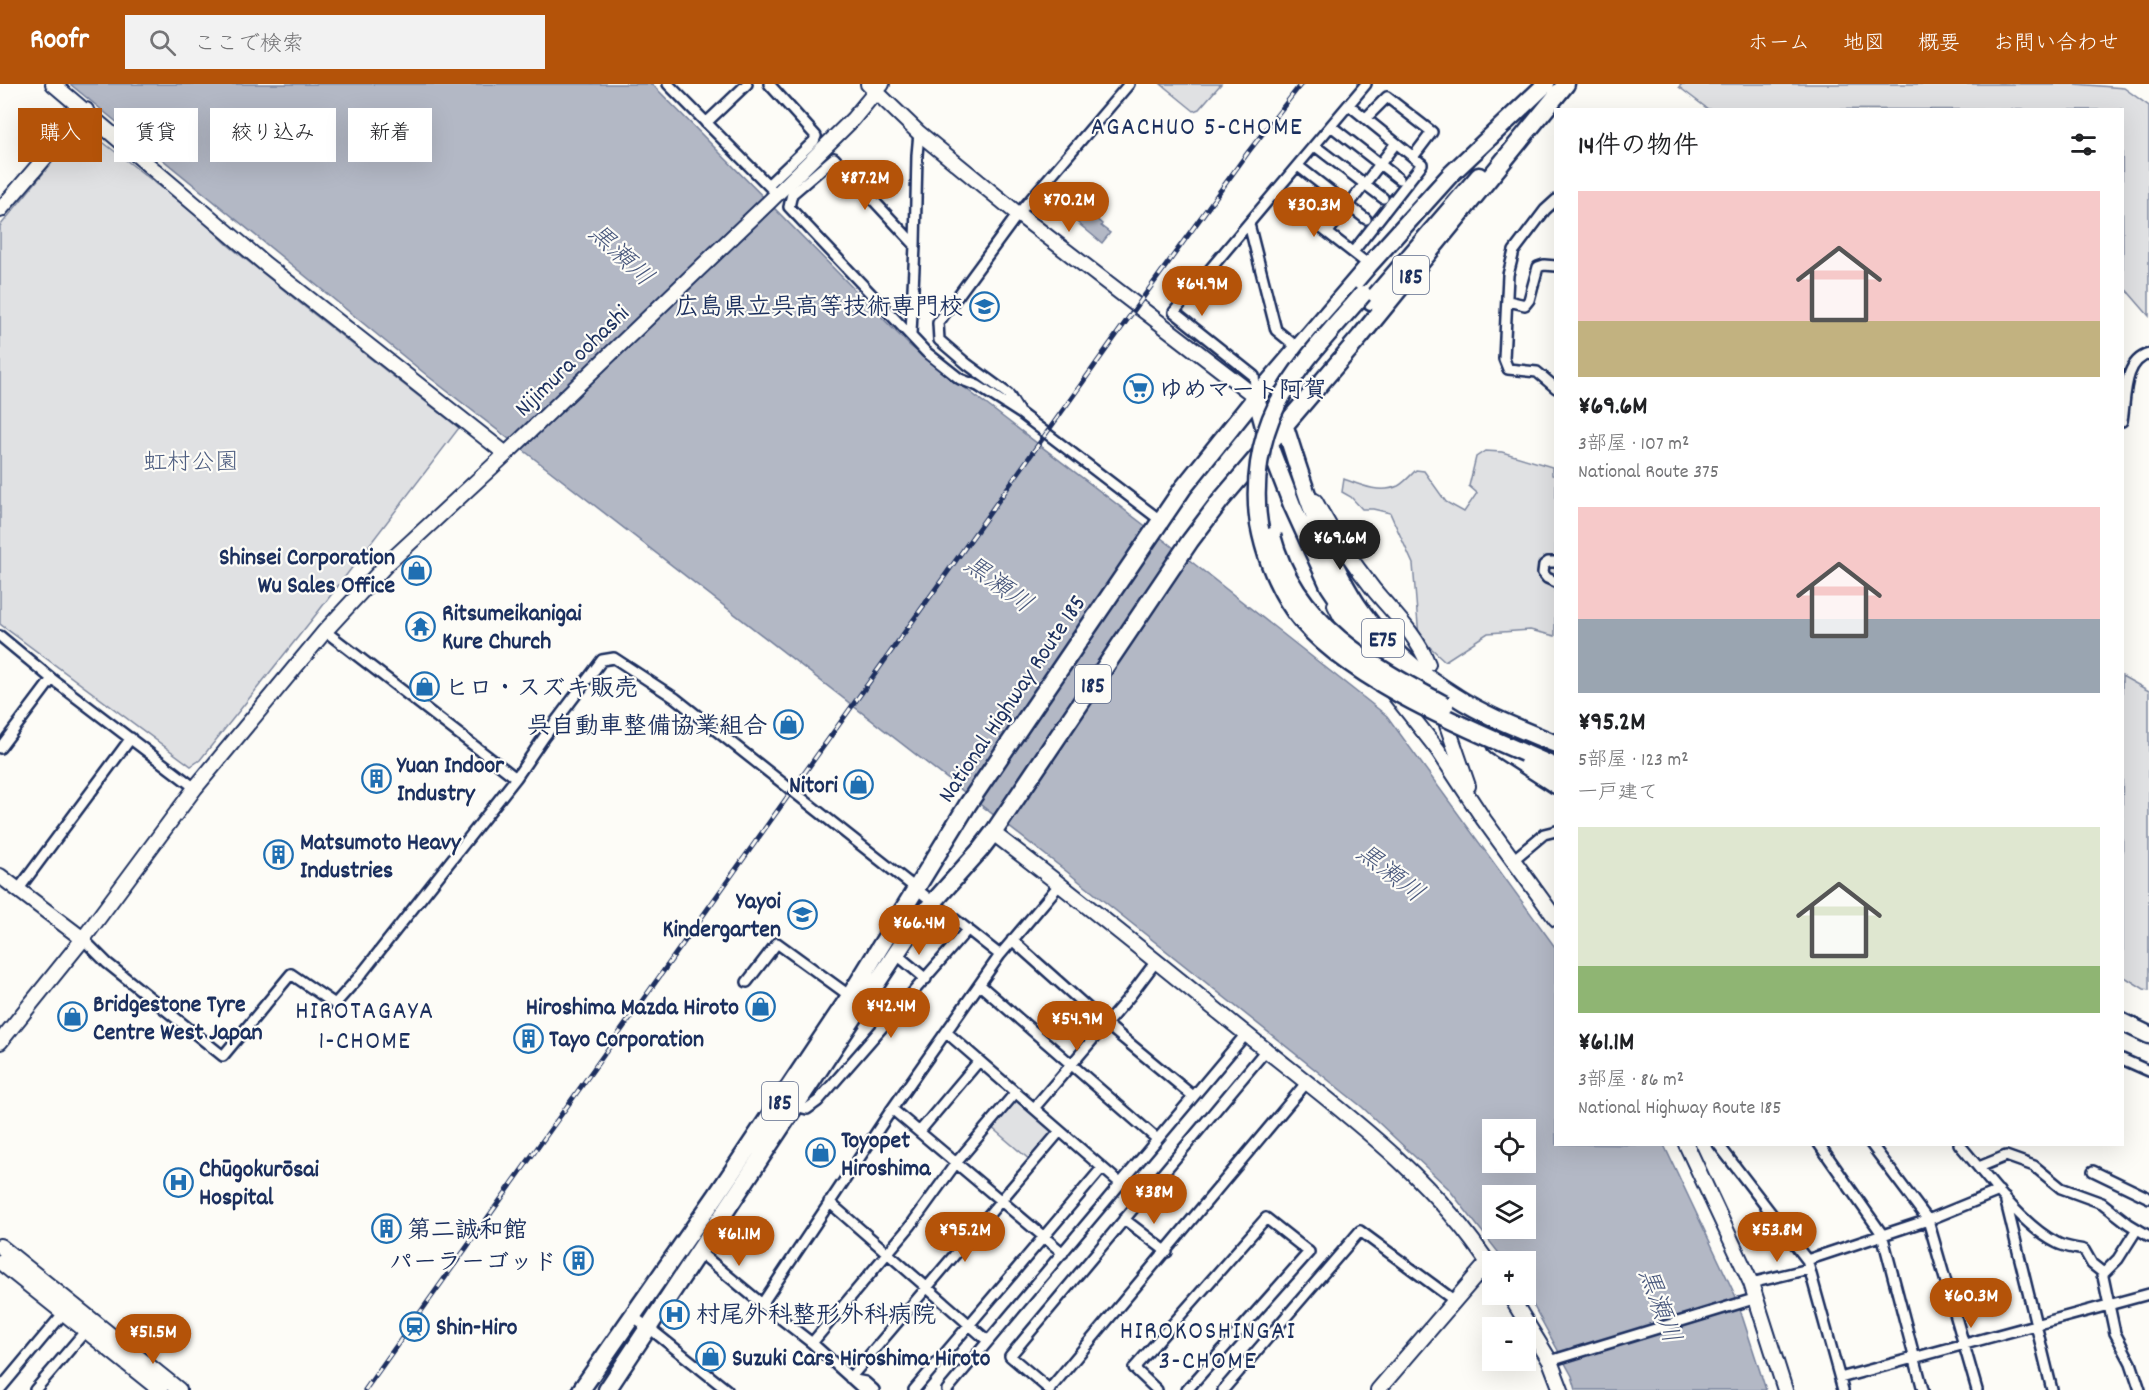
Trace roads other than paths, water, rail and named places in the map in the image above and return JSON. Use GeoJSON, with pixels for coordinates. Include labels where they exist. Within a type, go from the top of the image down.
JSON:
{"type":"FeatureCollection","features":[{"type":"Feature","properties":{"kind":"highway","name":"National Highway Route 185"},"geometry":{"type":"LineString","coordinates":[[581,1390],[716,1196],[850,996],[968,804],[1157,524],[1256,397],[1369,265],[1451,174],[1566,84]]}},
{"type":"Feature","properties":{"kind":"highway","name":"National Highway Route 185"},"geometry":{"type":"LineString","coordinates":[[613,1388],[648,1327],[896,954],[933,901],[981,850],[1190,541],[1221,500],[1285,427],[1466,207],[1548,97]]}},
{"type":"Feature","properties":{"kind":"highway"},"geometry":{"type":"LineString","coordinates":[[1548,97],[1300,369],[1283,394],[1269,424],[1258,466],[1257,510],[1264,550],[1272,573],[1295,612],[1311,632],[1328,647],[1349,663],[1414,702],[1526,748],[1554,755]]}},
{"type":"Feature","properties":{"kind":"highway"},"geometry":{"type":"LineString","coordinates":[[1256,397],[1285,427],[1294,456]]}},
{"type":"Feature","properties":{"kind":"highway"},"geometry":{"type":"LineString","coordinates":[[1256,397],[1269,445],[1318,564]]}},
{"type":"Feature","properties":{"kind":"highway","name":"E75"},"geometry":{"type":"LineString","coordinates":[[1294,456],[1337,570],[1361,612],[1378,633],[1418,670],[1458,699],[1554,743]]}},
{"type":"Feature","properties":{"kind":"highway","name":"E75"},"geometry":{"type":"LineString","coordinates":[[1318,564],[1336,599],[1351,621],[1398,672],[1455,718],[1554,784]]}},
{"type":"Feature","properties":{"kind":"highway"},"geometry":{"type":"LineString","coordinates":[[1526,748],[1554,766]]}},
{"type":"Feature","properties":{"kind":"highway"},"geometry":{"type":"LineString","coordinates":[[2124,1023],[2149,1035]]}},
{"type":"Feature","properties":{"kind":"street"},"geometry":{"type":"LineString","coordinates":[[53,84],[83,108]]}},
{"type":"Feature","properties":{"kind":"street"},"geometry":{"type":"LineString","coordinates":[[668,84],[926,352],[960,379],[978,386],[1020,413],[1157,524]]}},
{"type":"Feature","properties":{"kind":"street"},"geometry":{"type":"LineString","coordinates":[[706,123],[747,84]]}},
{"type":"Feature","properties":{"kind":"street"},"geometry":{"type":"LineString","coordinates":[[769,84],[816,136],[776,197]]}},
{"type":"Feature","properties":{"kind":"street"},"geometry":{"type":"LineString","coordinates":[[1020,413],[1008,393],[967,364],[939,340],[938,323],[1018,213],[1129,84]]}},
{"type":"Feature","properties":{"kind":"street"},"geometry":{"type":"LineString","coordinates":[[1256,397],[1254,376],[1174,312],[1366,84]]}},
{"type":"Feature","properties":{"kind":"street"},"geometry":{"type":"LineString","coordinates":[[875,87],[920,133],[1018,213],[1256,397]]}},
{"type":"Feature","properties":{"kind":"street","name":"Nijimura oohashi"},"geometry":{"type":"LineString","coordinates":[[0,1042],[83,939],[195,788],[325,631],[387,564],[776,197],[853,119],[875,87]]}},
{"type":"Feature","properties":{"kind":"street"},"geometry":{"type":"LineString","coordinates":[[1366,118],[1387,98],[1432,132],[1413,157]]}},
{"type":"Feature","properties":{"kind":"street"},"geometry":{"type":"LineString","coordinates":[[1349,105],[1422,164],[1353,252]]}},
{"type":"Feature","properties":{"kind":"street"},"geometry":{"type":"LineString","coordinates":[[102,124],[265,264],[506,454]]}},
{"type":"Feature","properties":{"kind":"street"},"geometry":{"type":"LineString","coordinates":[[1331,126],[1399,178]]}},
{"type":"Feature","properties":{"kind":"street"},"geometry":{"type":"LineString","coordinates":[[911,334],[917,155],[920,133]]}},
{"type":"Feature","properties":{"kind":"street"},"geometry":{"type":"LineString","coordinates":[[1328,232],[1396,143]]}},
{"type":"Feature","properties":{"kind":"street"},"geometry":{"type":"LineString","coordinates":[[1315,146],[1383,198]]}},
{"type":"Feature","properties":{"kind":"street"},"geometry":{"type":"LineString","coordinates":[[776,197],[792,194],[834,158],[915,245]]}},
{"type":"Feature","properties":{"kind":"street"},"geometry":{"type":"LineString","coordinates":[[0,210],[41,162]]}},
{"type":"Feature","properties":{"kind":"street"},"geometry":{"type":"LineString","coordinates":[[1298,166],[1366,219]]}},
{"type":"Feature","properties":{"kind":"street"},"geometry":{"type":"LineString","coordinates":[[1275,192],[1369,265]]}},
{"type":"Feature","properties":{"kind":"street"},"geometry":{"type":"LineString","coordinates":[[1554,202],[1545,210],[1514,251],[1508,275],[1504,359],[1508,369],[1537,372],[1554,386]]}},
{"type":"Feature","properties":{"kind":"street"},"geometry":{"type":"LineString","coordinates":[[1249,224],[1276,330],[1298,348]]}},
{"type":"Feature","properties":{"kind":"street"},"geometry":{"type":"LineString","coordinates":[[1508,301],[1525,305],[1529,300],[1538,267],[1554,266]]}},
{"type":"Feature","properties":{"kind":"street"},"geometry":{"type":"LineString","coordinates":[[2124,409],[2131,367],[2140,357],[2149,354]]}},
{"type":"Feature","properties":{"kind":"street"},"geometry":{"type":"LineString","coordinates":[[1294,456],[1317,505],[1342,547],[1369,583],[1408,628],[1423,650],[1428,664]]}},
{"type":"Feature","properties":{"kind":"street"},"geometry":{"type":"LineString","coordinates":[[1554,562],[1548,561],[1544,569],[1547,578],[1554,581]]}},
{"type":"Feature","properties":{"kind":"street"},"geometry":{"type":"LineString","coordinates":[[1318,564],[1333,601],[1370,669],[1408,710],[1438,750],[1484,820],[1554,916]]}},
{"type":"Feature","properties":{"kind":"street"},"geometry":{"type":"LineString","coordinates":[[325,631],[516,778]]}},
{"type":"Feature","properties":{"kind":"street"},"geometry":{"type":"LineString","coordinates":[[0,636],[52,680],[132,738],[195,788]]}},
{"type":"Feature","properties":{"kind":"street"},"geometry":{"type":"LineString","coordinates":[[0,876],[83,939],[113,969],[223,1056],[291,974],[335,1004],[367,968],[516,778],[543,737],[602,660],[614,658],[708,723],[1000,955]]}},
{"type":"Feature","properties":{"kind":"street"},"geometry":{"type":"LineString","coordinates":[[0,748],[52,680]]}},
{"type":"Feature","properties":{"kind":"street"},"geometry":{"type":"LineString","coordinates":[[1447,725],[1464,775],[1484,820]]}},
{"type":"Feature","properties":{"kind":"street"},"geometry":{"type":"LineString","coordinates":[[18,890],[132,738]]}},
{"type":"Feature","properties":{"kind":"street"},"geometry":{"type":"LineString","coordinates":[[995,830],[1408,1167],[1450,1214],[1482,1256]]}},
{"type":"Feature","properties":{"kind":"street"},"geometry":{"type":"LineString","coordinates":[[1513,860],[1535,840],[1554,833]]}},
{"type":"Feature","properties":{"kind":"street"},"geometry":{"type":"LineString","coordinates":[[762,1304],[892,1109],[1000,955],[1060,884]]}},
{"type":"Feature","properties":{"kind":"street"},"geometry":{"type":"LineString","coordinates":[[795,1106],[807,1109],[818,1101],[968,929]]}},
{"type":"Feature","properties":{"kind":"street"},"geometry":{"type":"LineString","coordinates":[[1012,940],[1106,1024],[1192,1096]]}},
{"type":"Feature","properties":{"kind":"street"},"geometry":{"type":"LineString","coordinates":[[747,982],[777,943],[850,996]]}},
{"type":"Feature","properties":{"kind":"street"},"geometry":{"type":"LineString","coordinates":[[896,954],[926,979]]}},
{"type":"Feature","properties":{"kind":"street"},"geometry":{"type":"LineString","coordinates":[[1035,1107],[1157,960]]}},
{"type":"Feature","properties":{"kind":"street"},"geometry":{"type":"LineString","coordinates":[[980,985],[1157,1139]]}},
{"type":"Feature","properties":{"kind":"street"},"geometry":{"type":"LineString","coordinates":[[946,1032],[1120,1183]]}},
{"type":"Feature","properties":{"kind":"street"},"geometry":{"type":"LineString","coordinates":[[947,1390],[1246,1034]]}},
{"type":"Feature","properties":{"kind":"street"},"geometry":{"type":"LineString","coordinates":[[1266,1050],[1010,1356],[1050,1390],[1306,1082]]}},
{"type":"Feature","properties":{"kind":"street"},"geometry":{"type":"LineString","coordinates":[[2124,1060],[2149,1071]]}},
{"type":"Feature","properties":{"kind":"street"},"geometry":{"type":"LineString","coordinates":[[920,1131],[980,1061]]}},
{"type":"Feature","properties":{"kind":"street"},"geometry":{"type":"LineString","coordinates":[[812,1343],[911,1225],[956,1163],[1017,1092]]}},
{"type":"Feature","properties":{"kind":"street"},"geometry":{"type":"LineString","coordinates":[[892,1109],[1063,1253]]}},
{"type":"Feature","properties":{"kind":"street"},"geometry":{"type":"LineString","coordinates":[[850,1378],[1060,1131]]}},
{"type":"Feature","properties":{"kind":"street"},"geometry":{"type":"LineString","coordinates":[[1687,1146],[1751,1283],[1752,1300],[1785,1390]]}},
{"type":"Feature","properties":{"kind":"street"},"geometry":{"type":"LineString","coordinates":[[1821,1146],[1882,1234],[1923,1390]]}},
{"type":"Feature","properties":{"kind":"street"},"geometry":{"type":"LineString","coordinates":[[1872,1146],[1928,1220],[1977,1390]]}},
{"type":"Feature","properties":{"kind":"street"},"geometry":{"type":"LineString","coordinates":[[1961,1146],[2002,1195],[2038,1229],[2057,1243],[2084,1250],[2092,1264],[2102,1272],[2115,1333],[2131,1363],[2140,1390]]}},
{"type":"Feature","properties":{"kind":"street"},"geometry":{"type":"LineString","coordinates":[[1721,1148],[1808,1265],[1843,1390]]}},
{"type":"Feature","properties":{"kind":"street"},"geometry":{"type":"LineString","coordinates":[[1979,1167],[2006,1156],[2034,1166],[2061,1188],[2102,1203],[2149,1235]]}},
{"type":"Feature","properties":{"kind":"street"},"geometry":{"type":"LineString","coordinates":[[914,1390],[1102,1168]]}},
{"type":"Feature","properties":{"kind":"street"},"geometry":{"type":"LineString","coordinates":[[2093,1171],[2149,1198]]}},
{"type":"Feature","properties":{"kind":"street"},"geometry":{"type":"LineString","coordinates":[[1751,1283],[1808,1265],[1882,1234],[2002,1195]]}},
{"type":"Feature","properties":{"kind":"street"},"geometry":{"type":"LineString","coordinates":[[2002,1195],[2052,1390]]}},
{"type":"Feature","properties":{"kind":"street"},"geometry":{"type":"LineString","coordinates":[[830,1202],[988,1341]]}},
{"type":"Feature","properties":{"kind":"street"},"geometry":{"type":"LineString","coordinates":[[1157,1390],[1134,1368],[1266,1218],[1309,1252],[1187,1390]]}},
{"type":"Feature","properties":{"kind":"street"},"geometry":{"type":"LineString","coordinates":[[1124,1219],[1167,1252]]}},
{"type":"Feature","properties":{"kind":"street"},"geometry":{"type":"LineString","coordinates":[[2102,1275],[2118,1259],[2137,1229]]}},
{"type":"Feature","properties":{"kind":"street"},"geometry":{"type":"LineString","coordinates":[[1223,1390],[1360,1231],[1455,1301]]}},
{"type":"Feature","properties":{"kind":"street"},"geometry":{"type":"LineString","coordinates":[[0,1246],[89,1326],[131,1359],[179,1390]]}},
{"type":"Feature","properties":{"kind":"street"},"geometry":{"type":"LineString","coordinates":[[698,1251],[812,1343],[864,1390]]}},
{"type":"Feature","properties":{"kind":"street"},"geometry":{"type":"LineString","coordinates":[[0,1262],[67,1308]]}},
{"type":"Feature","properties":{"kind":"street"},"geometry":{"type":"LineString","coordinates":[[1378,1390],[1455,1301],[1482,1274]]}},
{"type":"Feature","properties":{"kind":"street"},"geometry":{"type":"LineString","coordinates":[[1840,1378],[2149,1294]]}},
{"type":"Feature","properties":{"kind":"street"},"geometry":{"type":"LineString","coordinates":[[1554,1360],[1752,1300]]}},
{"type":"Feature","properties":{"kind":"street"},"geometry":{"type":"LineString","coordinates":[[1516,1305],[1554,1360],[1561,1390]]}},
{"type":"Feature","properties":{"kind":"street"},"geometry":{"type":"LineString","coordinates":[[0,1389],[67,1308]]}},
{"type":"Feature","properties":{"kind":"street"},"geometry":{"type":"LineString","coordinates":[[632,1316],[727,1390]]}},
{"type":"Feature","properties":{"kind":"street"},"geometry":{"type":"LineString","coordinates":[[35,1390],[89,1326]]}},
{"type":"Feature","properties":{"kind":"street"},"geometry":{"type":"LineString","coordinates":[[131,1359],[160,1390]]}},
{"type":"Feature","properties":{"kind":"street"},"geometry":{"type":"LineString","coordinates":[[850,1378],[865,1382],[874,1390]]}},
{"type":"Feature","properties":{"kind":"water","name":"黒瀬川"},"geometry":{"type":"Polygon","coordinates":[[[70,84],[652,84],[910,346],[1169,544],[1387,716],[1554,946],[1554,1146],[1664,1146],[1736,1297],[1766,1390],[1576,1390],[1572,1376],[1533,1305],[1536,1305],[1536,1251],[1497,1251],[1488,1239],[1536,1239],[1536,1185],[1482,1185],[1482,1232],[1448,1188],[1362,1107],[1066,871],[429,377],[166,162],[198,162],[198,108],[114,108],[114,120],[70,84]]]}},
{"type":"Feature","properties":{"kind":"water"},"geometry":{"type":"Polygon","coordinates":[[[1083,207],[1110,233],[1102,243],[1073,219],[1083,207]]]}},
{"type":"Feature","properties":{"kind":"railway"},"geometry":{"type":"LineString","coordinates":[[365,1390],[1147,292],[1249,151],[1301,84]]}},
{"type":"Feature","properties":{"kind":"place","name":"広島県立呉高等技術専門校"},"geometry":{"type":"Point","coordinates":[984,306]}},
{"type":"Feature","properties":{"kind":"place","name":"ゆめマート阿賀"},"geometry":{"type":"Point","coordinates":[1138,389]}},
{"type":"Feature","properties":{"kind":"place","name":"Shinsei Corporation Wu Sales Office"},"geometry":{"type":"Point","coordinates":[416,570]}},
{"type":"Feature","properties":{"kind":"place","name":"Ritsumeikanigai Kure Church"},"geometry":{"type":"Point","coordinates":[421,626]}},
{"type":"Feature","properties":{"kind":"place","name":"ヒロ・スズキ販売"},"geometry":{"type":"Point","coordinates":[424,687]}},
{"type":"Feature","properties":{"kind":"place","name":"呉自動車整備協業組合"},"geometry":{"type":"Point","coordinates":[788,725]}},
{"type":"Feature","properties":{"kind":"place","name":"Yuan Indoor Industry"},"geometry":{"type":"Point","coordinates":[376,778]}},
{"type":"Feature","properties":{"kind":"place","name":"Nitori"},"geometry":{"type":"Point","coordinates":[859,784]}},
{"type":"Feature","properties":{"kind":"place","name":"Matsumoto Heavy Industries"},"geometry":{"type":"Point","coordinates":[279,855]}},
{"type":"Feature","properties":{"kind":"place","name":"Yayoi Kindergarten"},"geometry":{"type":"Point","coordinates":[802,914]}},
{"type":"Feature","properties":{"kind":"place","name":"Hiroshima Mazda Hiroto"},"geometry":{"type":"Point","coordinates":[760,1006]}},
{"type":"Feature","properties":{"kind":"place","name":"Bridgestone Tyre Centre West Japan"},"geometry":{"type":"Point","coordinates":[72,1017]}},
{"type":"Feature","properties":{"kind":"place","name":"Tayo Corporation"},"geometry":{"type":"Point","coordinates":[528,1038]}},
{"type":"Feature","properties":{"kind":"place","name":"Toyopet Hiroshima"},"geometry":{"type":"Point","coordinates":[820,1153]}},
{"type":"Feature","properties":{"kind":"place","name":"Chūgokurōsai Hospital"},"geometry":{"type":"Point","coordinates":[178,1182]}},
{"type":"Feature","properties":{"kind":"place","name":"第二誠和館"},"geometry":{"type":"Point","coordinates":[386,1229]}},
{"type":"Feature","properties":{"kind":"place","name":"パーラーゴッド"},"geometry":{"type":"Point","coordinates":[578,1261]}},
{"type":"Feature","properties":{"kind":"place","name":"村尾外科整形外科病院"},"geometry":{"type":"Point","coordinates":[675,1314]}},
{"type":"Feature","properties":{"kind":"place","name":"Shin-Hiro"},"geometry":{"type":"Point","coordinates":[415,1326]}},
{"type":"Feature","properties":{"kind":"place","name":"Suzuki Cars Hiroshima Hiroto"},"geometry":{"type":"Point","coordinates":[711,1357]}},
{"type":"Feature","properties":{"kind":"district","name":"AGACHUO 5-CHOME"},"geometry":{"type":"Point","coordinates":[1197,125]}},
{"type":"Feature","properties":{"kind":"district","name":"HIROTAGAYA 1-CHOME"},"geometry":{"type":"Point","coordinates":[365,1024]}},
{"type":"Feature","properties":{"kind":"district","name":"HIROKOSHINGAI 3-CHOME"},"geometry":{"type":"Point","coordinates":[1208,1344]}},
{"type":"Feature","properties":{"kind":"park label","name":"虹村公園"},"geometry":{"type":"Point","coordinates":[191,461]}}]}
